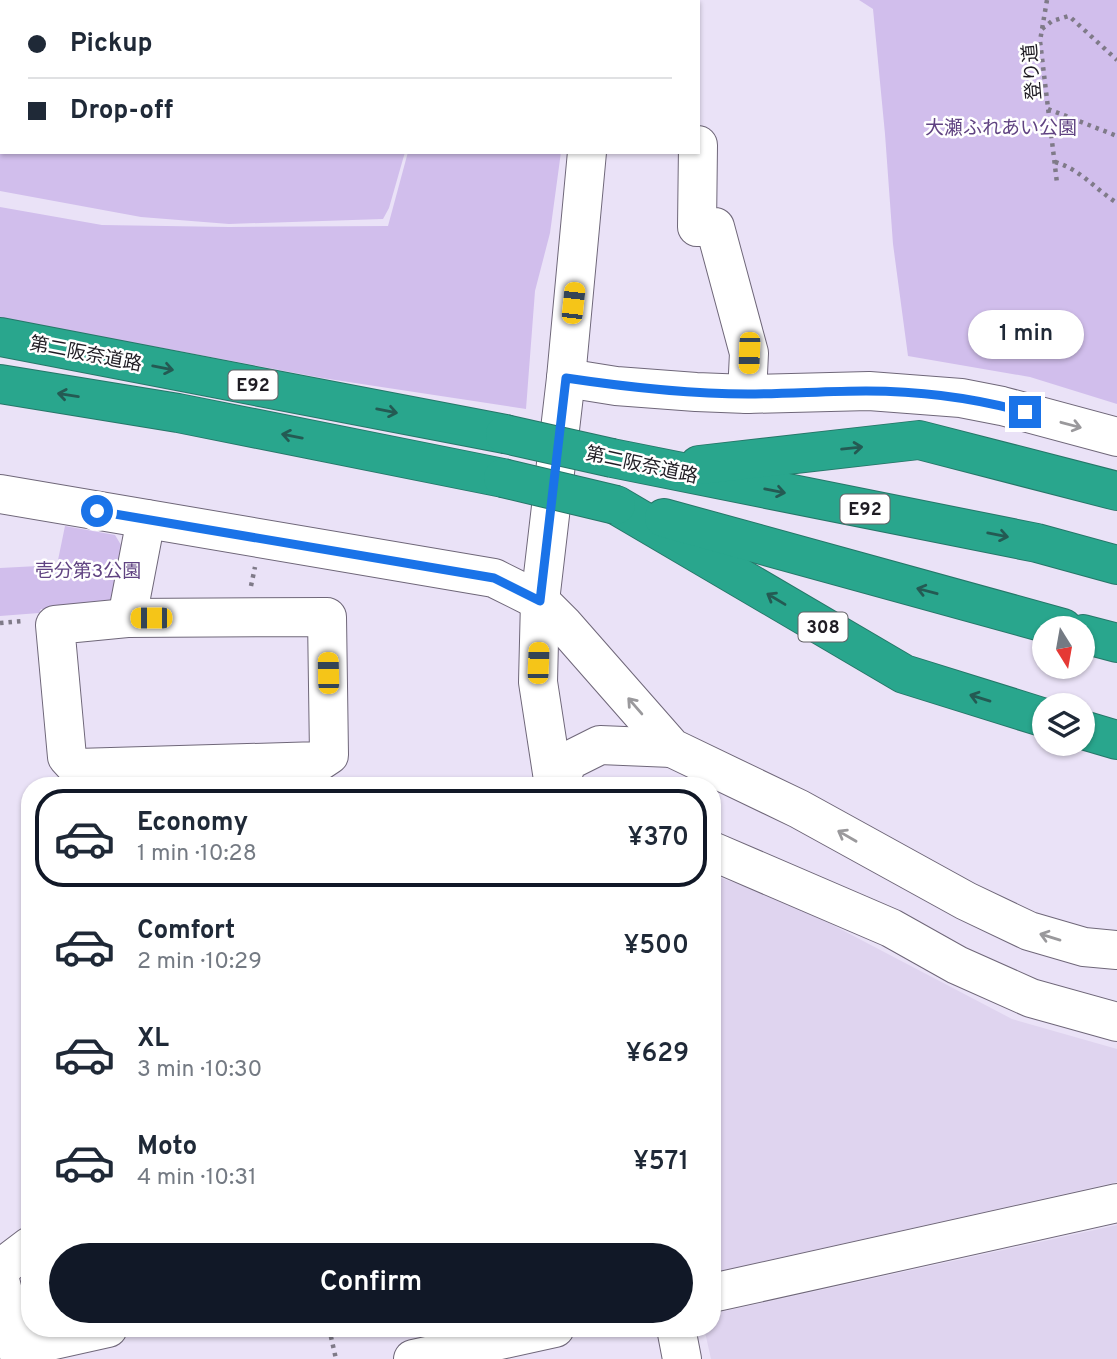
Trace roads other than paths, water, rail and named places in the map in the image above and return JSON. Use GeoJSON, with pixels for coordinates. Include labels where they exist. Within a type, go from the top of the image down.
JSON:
{"type":"FeatureCollection","features":[{"type":"Feature","properties":{"kind":"highway","name":"第二阪奈道路"},"geometry":{"type":"LineString","coordinates":[[0,337],[505,434],[662,469],[1037,543],[1117,565]]}},
{"type":"Feature","properties":{"kind":"highway","name":"E92"},"geometry":{"type":"LineString","coordinates":[[0,384],[177,413],[503,478],[616,505],[1032,619]]}},
{"type":"Feature","properties":{"kind":"highway"},"geometry":{"type":"LineString","coordinates":[[662,469],[919,440],[1117,491]]}},
{"type":"Feature","properties":{"kind":"highway","name":"308"},"geometry":{"type":"LineString","coordinates":[[616,505],[904,674],[1032,714]]}},
{"type":"Feature","properties":{"kind":"highway"},"geometry":{"type":"LineString","coordinates":[[1096,637],[1117,643]]}},
{"type":"Feature","properties":{"kind":"highway"},"geometry":{"type":"LineString","coordinates":[[1095,734],[1117,740]]}},
{"type":"Feature","properties":{"kind":"street"},"geometry":{"type":"LineString","coordinates":[[554,777],[538,682],[540,601],[566,378],[587,154]]}},
{"type":"Feature","properties":{"kind":"street"},"geometry":{"type":"LineString","coordinates":[[698,154],[697,227],[715,227],[749,353],[747,394]]}},
{"type":"Feature","properties":{"kind":"street"},"geometry":{"type":"LineString","coordinates":[[566,378],[616,386],[747,394],[869,391],[961,398],[1002,406],[1117,437]]}},
{"type":"Feature","properties":{"kind":"street"},"geometry":{"type":"LineString","coordinates":[[0,494],[494,578],[540,601],[672,748],[799,808],[966,901],[1029,931],[1084,947],[1117,950]]}},
{"type":"Feature","properties":{"kind":"street"},"geometry":{"type":"LineString","coordinates":[[127,618],[146,519]]}},
{"type":"Feature","properties":{"kind":"street"},"geometry":{"type":"LineString","coordinates":[[327,617],[329,755],[320,761],[77,768],[67,757],[55,625],[127,618],[327,617]]}},
{"type":"Feature","properties":{"kind":"street"},"geometry":{"type":"LineString","coordinates":[[560,777],[568,761],[600,746],[672,748]]}},
{"type":"Feature","properties":{"kind":"street"},"geometry":{"type":"LineString","coordinates":[[721,854],[891,928],[957,965],[1031,998],[1117,1022]]}},
{"type":"Feature","properties":{"kind":"street"},"geometry":{"type":"LineString","coordinates":[[721,1291],[1117,1203]]}},
{"type":"Feature","properties":{"kind":"street"},"geometry":{"type":"LineString","coordinates":[[0,1269],[21,1253]]}},
{"type":"Feature","properties":{"kind":"street"},"geometry":{"type":"LineString","coordinates":[[0,1280],[19,1353],[76,1337]]}},
{"type":"Feature","properties":{"kind":"street"},"geometry":{"type":"LineString","coordinates":[[413,1359],[514,1337]]}},
{"type":"Feature","properties":{"kind":"street"},"geometry":{"type":"LineString","coordinates":[[678,1337],[682,1359]]}},
{"type":"Feature","properties":{"kind":"park label","name":"大瀬ふれあい公園"},"geometry":{"type":"Point","coordinates":[1001,127]}},
{"type":"Feature","properties":{"kind":"park label","name":"壱分第3公園"},"geometry":{"type":"Point","coordinates":[88,570]}}]}
